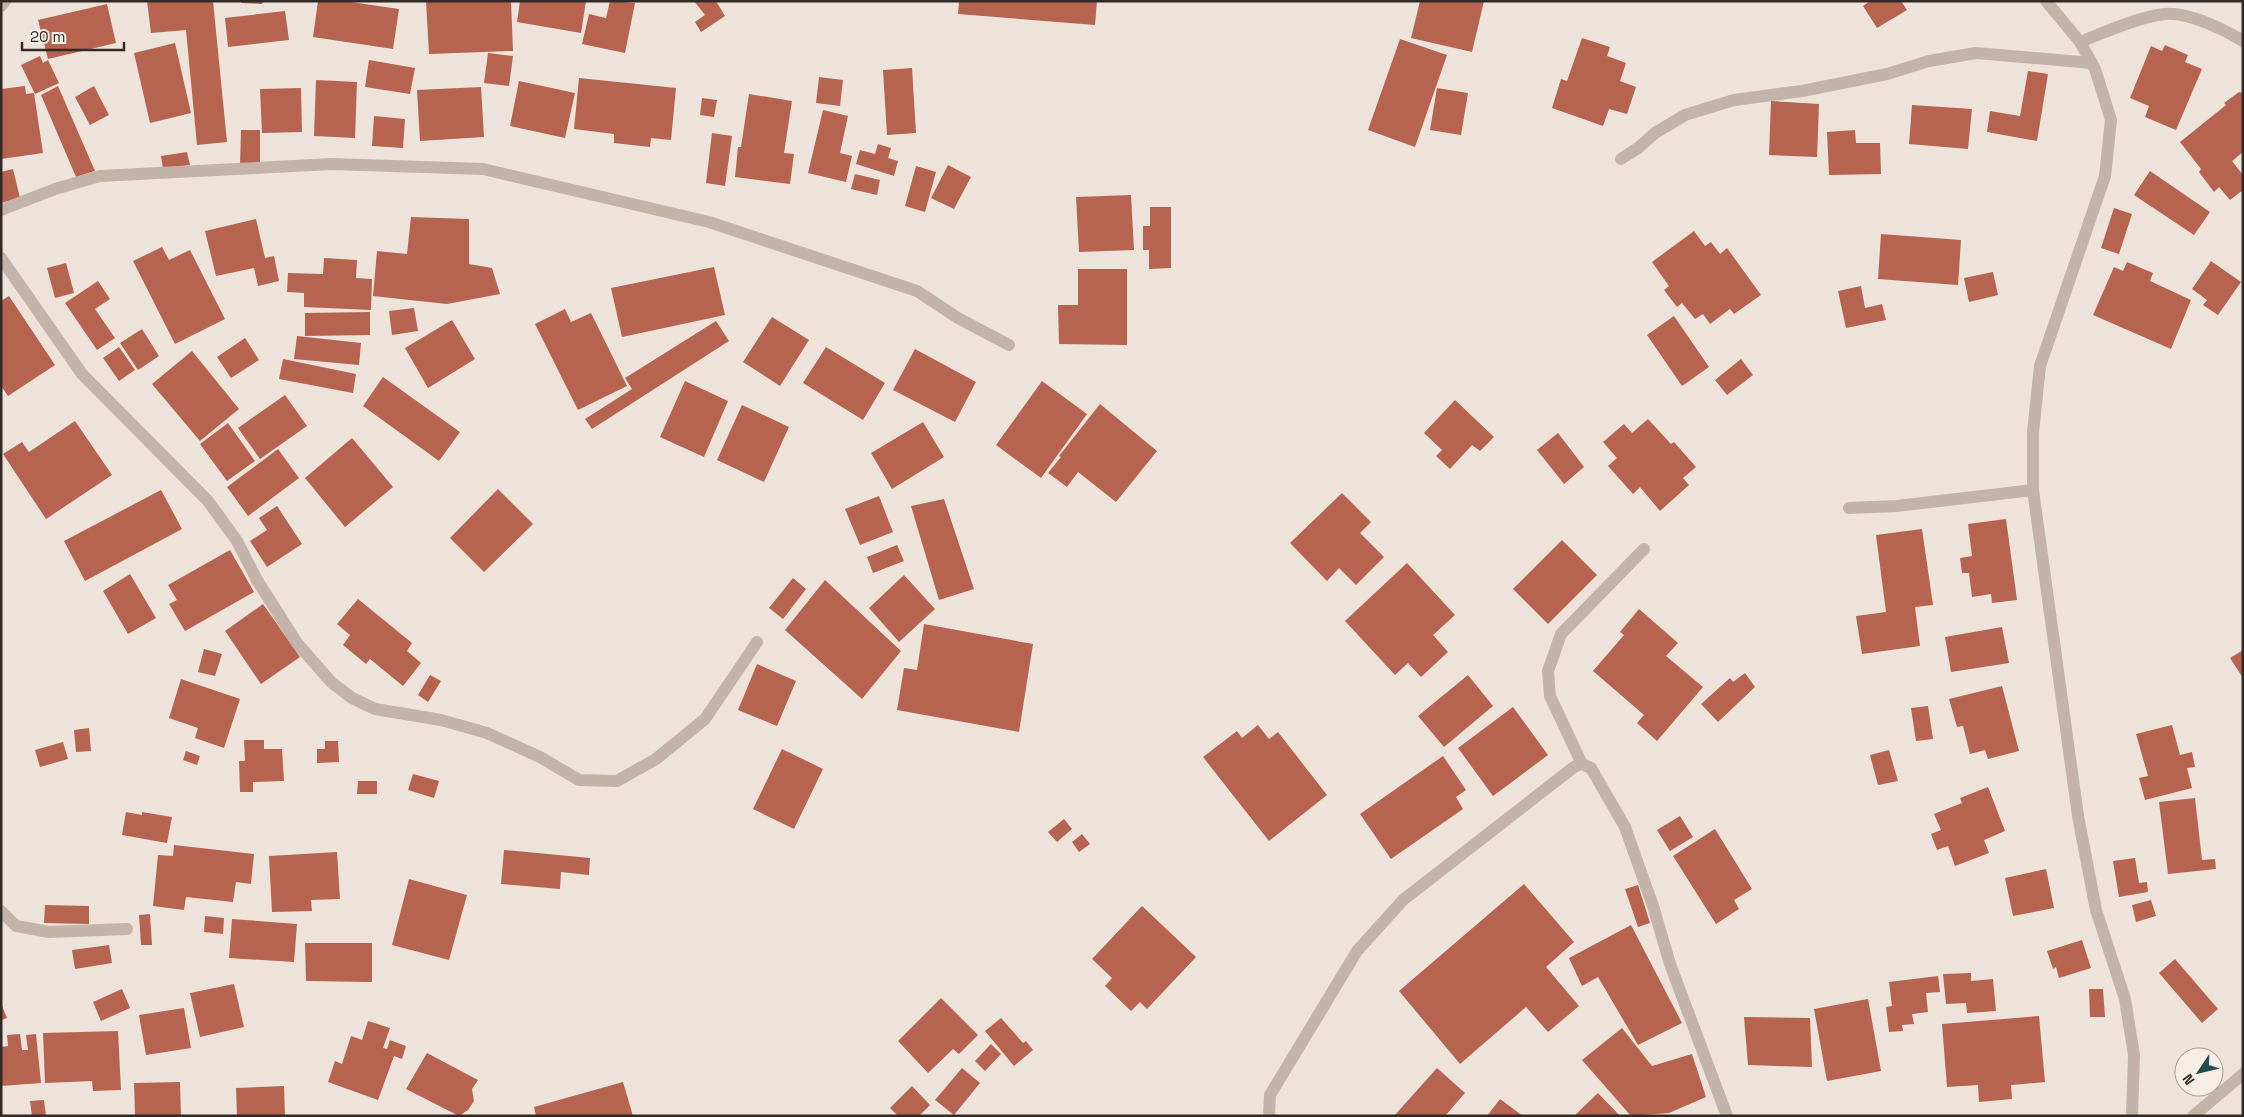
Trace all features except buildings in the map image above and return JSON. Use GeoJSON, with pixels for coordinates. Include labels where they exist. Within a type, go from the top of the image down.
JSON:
{"type":"FeatureCollection","features":[{"type":"Feature","properties":{"kind":"street"},"geometry":{"type":"LineString","coordinates":[[1,6],[5,1]]}},
{"type":"Feature","properties":{"kind":"street"},"geometry":{"type":"LineString","coordinates":[[2046,1],[2080,42],[2092,63],[2110,120],[2105,176],[2040,366],[2033,432],[2033,490],[2078,816],[2096,910],[2125,1000],[2134,1055],[2132,1116]]}},
{"type":"Feature","properties":{"kind":"street"},"geometry":{"type":"LineString","coordinates":[[2080,42],[2123,25],[2165,14],[2198,19],[2243,41]]}},
{"type":"Feature","properties":{"kind":"street"},"geometry":{"type":"LineString","coordinates":[[1621,159],[1638,148],[1655,133],[1685,115],[1734,100],[1802,91],[1887,74],[1929,60],[1976,53],[2092,63]]}},
{"type":"Feature","properties":{"kind":"street"},"geometry":{"type":"LineString","coordinates":[[1,210],[55,189],[100,176],[332,164],[483,169],[709,222],[917,291],[958,318],[1009,344]]}},
{"type":"Feature","properties":{"kind":"street"},"geometry":{"type":"LineString","coordinates":[[1,258],[82,374],[208,501],[237,541],[257,580],[297,643],[331,682],[352,698],[375,709],[441,720],[487,733],[540,757],[579,780],[618,781],[656,759],[705,719],[757,642]]}},
{"type":"Feature","properties":{"kind":"street"},"geometry":{"type":"LineString","coordinates":[[1849,508],[1897,506],[2033,490]]}},
{"type":"Feature","properties":{"kind":"street"},"geometry":{"type":"LineString","coordinates":[[1644,549],[1561,634],[1548,671],[1550,696],[1582,764],[1591,768],[1625,827],[1653,906],[1670,964],[1727,1116]]}},
{"type":"Feature","properties":{"kind":"street"},"geometry":{"type":"LineString","coordinates":[[1269,1116],[1270,1095],[1358,951],[1403,900],[1574,767],[1582,764]]}},
{"type":"Feature","properties":{"kind":"street"},"geometry":{"type":"LineString","coordinates":[[1,911],[16,926],[49,932],[127,929]]}},
{"type":"Feature","properties":{"kind":"street"},"geometry":{"type":"LineString","coordinates":[[2192,1116],[2243,1074]]}}]}
